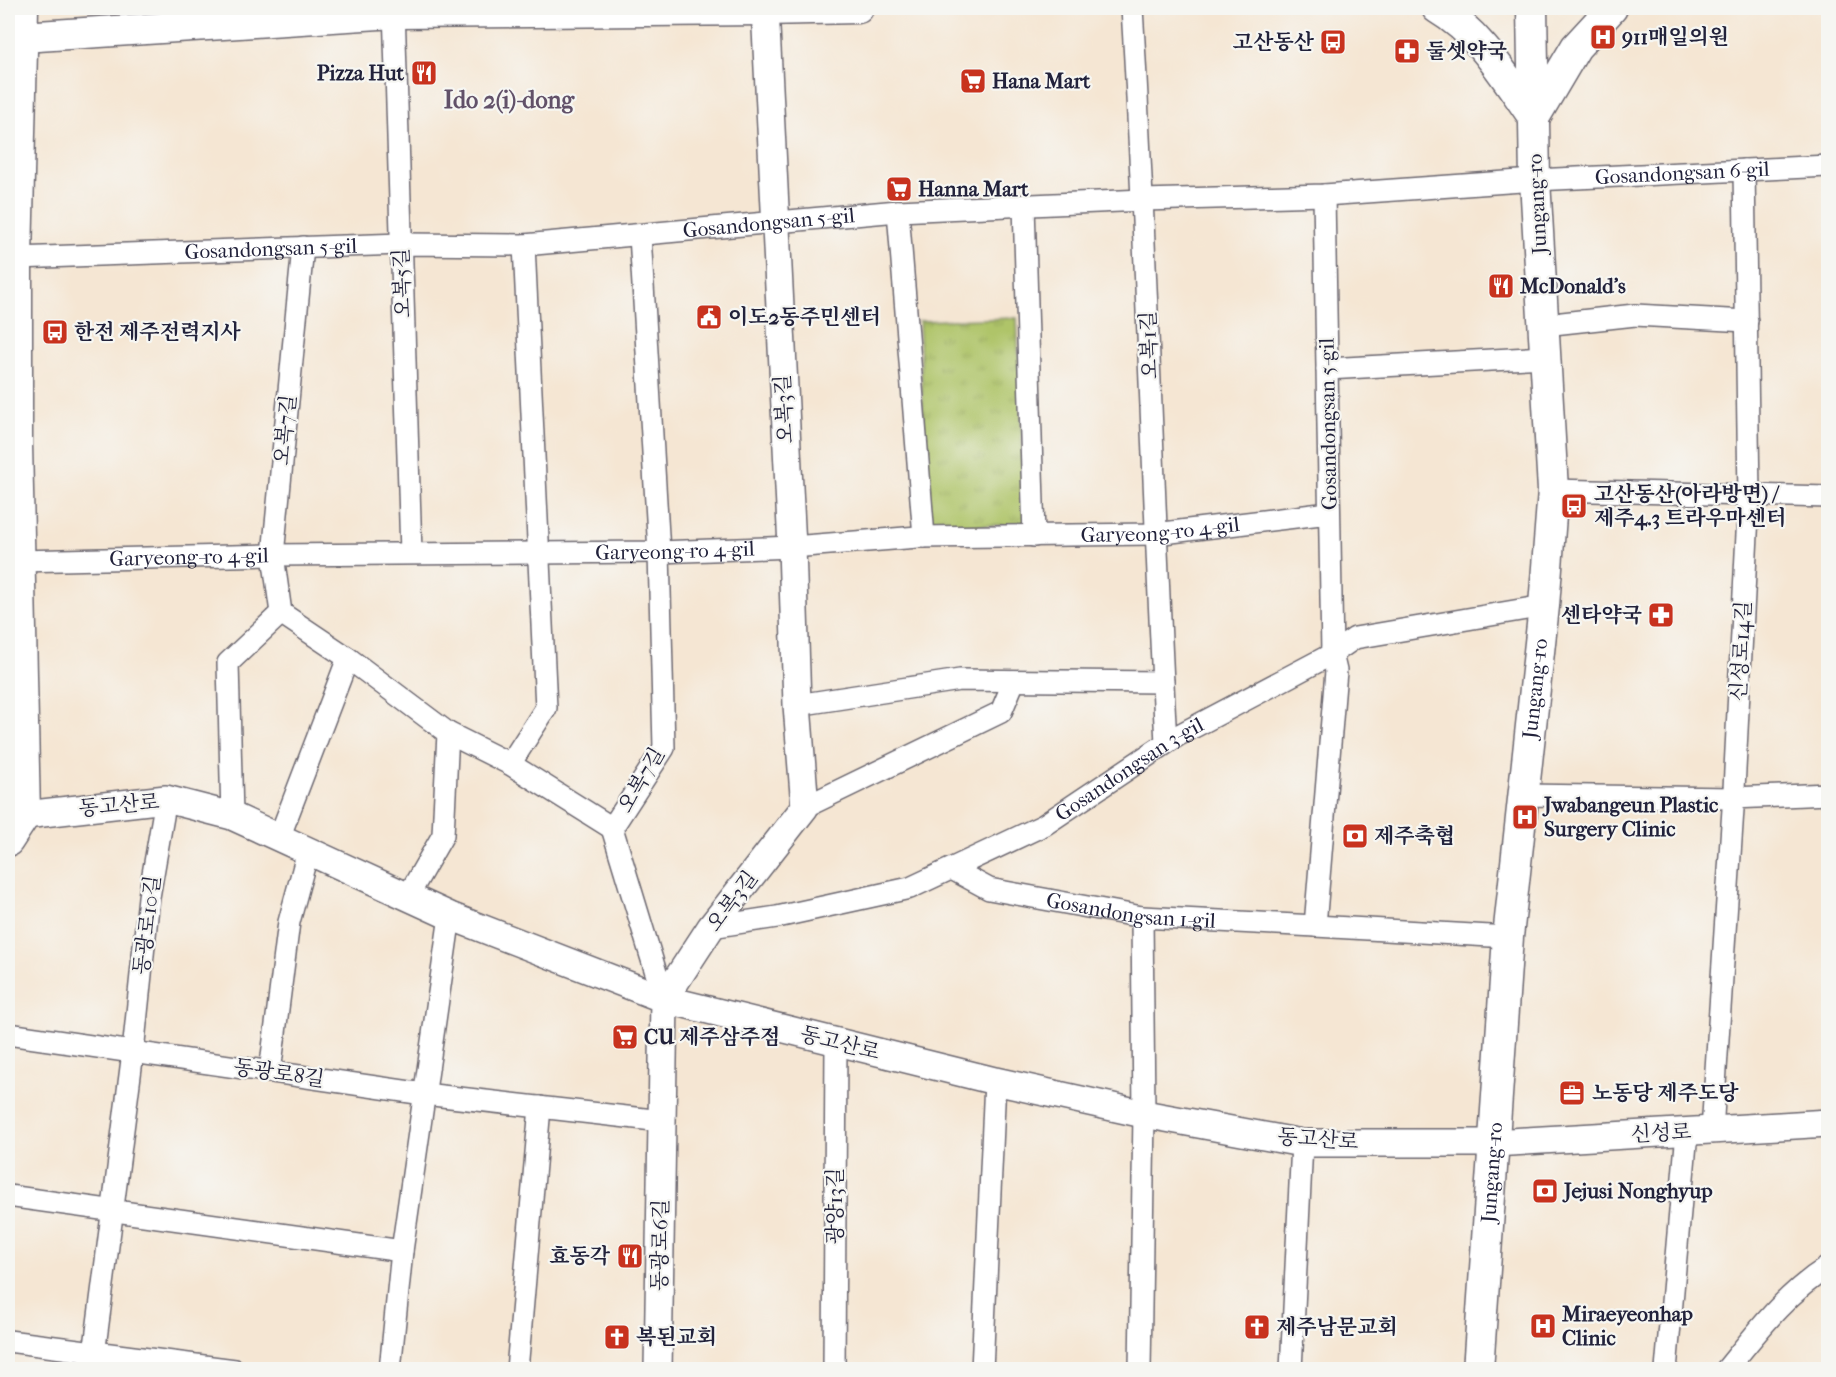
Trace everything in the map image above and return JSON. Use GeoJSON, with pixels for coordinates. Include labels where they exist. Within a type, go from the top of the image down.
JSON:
{"type":"FeatureCollection","features":[{"type":"Feature","properties":{"kind":"main road"},"geometry":{"type":"LineString","coordinates":[[8,842],[24,815],[15,679],[19,561],[12,444],[16,258],[15,36],[23,8]]}},
{"type":"Feature","properties":{"kind":"main road"},"geometry":{"type":"LineString","coordinates":[[15,36],[394,10],[858,8]]}},
{"type":"Feature","properties":{"kind":"main road"},"geometry":{"type":"LineString","coordinates":[[1437,8],[1455,18],[1485,47],[1534,118],[1576,46],[1612,8]]}},
{"type":"Feature","properties":{"kind":"main road","name":"Jungang-ro"},"geometry":{"type":"LineString","coordinates":[[1478,1370],[1508,937],[1544,606],[1553,490],[1535,180],[1532,8]]}},
{"type":"Feature","properties":{"kind":"street","name":"오복1길"},"geometry":{"type":"LineString","coordinates":[[1132,8],[1143,200],[1155,534],[1166,743]]}},
{"type":"Feature","properties":{"kind":"street","name":"오복3길"},"geometry":{"type":"LineString","coordinates":[[765,9],[792,548],[797,705],[806,807]]}},
{"type":"Feature","properties":{"kind":"street","name":"오복5길"},"geometry":{"type":"LineString","coordinates":[[394,10],[411,553]]}},
{"type":"Feature","properties":{"kind":"street","name":"Gosandongsan 6-gil"},"geometry":{"type":"LineString","coordinates":[[1535,180],[1828,166]]}},
{"type":"Feature","properties":{"kind":"street","name":"신성로14길"},"geometry":{"type":"LineString","coordinates":[[1666,1370],[1700,1131],[1733,798],[1749,495],[1744,170]]}},
{"type":"Feature","properties":{"kind":"street","name":"Gosandongsan 5-gil"},"geometry":{"type":"LineString","coordinates":[[16,258],[401,244],[524,245],[898,211],[1324,195],[1535,180]]}},
{"type":"Feature","properties":{"kind":"street","name":"Gosandongsan 5-gil"},"geometry":{"type":"LineString","coordinates":[[1324,195],[1332,654]]}},
{"type":"Feature","properties":{"kind":"street"},"geometry":{"type":"LineString","coordinates":[[1024,205],[1034,536]]}},
{"type":"Feature","properties":{"kind":"street"},"geometry":{"type":"LineString","coordinates":[[898,211],[924,537]]}},
{"type":"Feature","properties":{"kind":"street"},"geometry":{"type":"LineString","coordinates":[[640,235],[659,552]]}},
{"type":"Feature","properties":{"kind":"street"},"geometry":{"type":"LineString","coordinates":[[510,764],[546,708],[524,245]]}},
{"type":"Feature","properties":{"kind":"street","name":"오복7길"},"geometry":{"type":"LineString","coordinates":[[303,247],[273,555],[281,613],[348,658],[448,733],[510,764],[612,828],[664,999]]}},
{"type":"Feature","properties":{"kind":"street"},"geometry":{"type":"LineString","coordinates":[[1544,325],[1635,315],[1746,321]]}},
{"type":"Feature","properties":{"kind":"street"},"geometry":{"type":"LineString","coordinates":[[1327,369],[1545,357]]}},
{"type":"Feature","properties":{"kind":"street"},"geometry":{"type":"LineString","coordinates":[[1553,490],[1828,497]]}},
{"type":"Feature","properties":{"kind":"street","name":"Garyeong-ro 4-gil"},"geometry":{"type":"LineString","coordinates":[[19,561],[792,548],[924,537],[1155,534],[1329,513]]}},
{"type":"Feature","properties":{"kind":"street","name":"오복7길"},"geometry":{"type":"LineString","coordinates":[[612,828],[664,748],[659,552]]}},
{"type":"Feature","properties":{"kind":"street","name":"Gosandongsan 3-gil"},"geometry":{"type":"LineString","coordinates":[[711,927],[777,917],[910,888],[1044,825],[1166,743],[1332,654],[1355,638],[1544,606]]}},
{"type":"Feature","properties":{"kind":"street"},"geometry":{"type":"LineString","coordinates":[[232,816],[228,663],[281,613]]}},
{"type":"Feature","properties":{"kind":"street"},"geometry":{"type":"LineString","coordinates":[[1316,926],[1336,671],[1332,654]]}},
{"type":"Feature","properties":{"kind":"street"},"geometry":{"type":"LineString","coordinates":[[279,838],[348,658]]}},
{"type":"Feature","properties":{"kind":"street"},"geometry":{"type":"LineString","coordinates":[[797,705],[960,680],[1163,682]]}},
{"type":"Feature","properties":{"kind":"street","name":"오복3길"},"geometry":{"type":"LineString","coordinates":[[664,999],[711,927],[806,807],[1001,712],[1014,681]]}},
{"type":"Feature","properties":{"kind":"street"},"geometry":{"type":"LineString","coordinates":[[408,896],[443,835],[448,733]]}},
{"type":"Feature","properties":{"kind":"street"},"geometry":{"type":"LineString","coordinates":[[1524,795],[1733,798],[1828,794]]}},
{"type":"Feature","properties":{"kind":"street","name":"동고산로"},"geometry":{"type":"LineString","coordinates":[[24,815],[166,799],[232,816],[450,916],[664,999],[995,1082],[1144,1114],[1302,1143],[1493,1143]]}},
{"type":"Feature","properties":{"kind":"street","name":"동광로10길"},"geometry":{"type":"LineString","coordinates":[[93,1361],[133,1052],[149,897],[166,799]]}},
{"type":"Feature","properties":{"kind":"street"},"geometry":{"type":"LineString","coordinates":[[270,1072],[289,922],[308,851]]}},
{"type":"Feature","properties":{"kind":"street","name":"Gosandongsan 1-gil"},"geometry":{"type":"LineString","coordinates":[[952,869],[989,889],[1142,917],[1508,937]]}},
{"type":"Feature","properties":{"kind":"street"},"geometry":{"type":"LineString","coordinates":[[390,1370],[402,1251],[450,916]]}},
{"type":"Feature","properties":{"kind":"street"},"geometry":{"type":"LineString","coordinates":[[1140,1370],[1144,1114],[1142,917]]}},
{"type":"Feature","properties":{"kind":"street","name":"동광로6길"},"geometry":{"type":"LineString","coordinates":[[658,1370],[664,999]]}},
{"type":"Feature","properties":{"kind":"street"},"geometry":{"type":"LineString","coordinates":[[8,1034],[133,1052]]}},
{"type":"Feature","properties":{"kind":"street","name":"광양13길"},"geometry":{"type":"LineString","coordinates":[[834,1370],[836,1042]]}},
{"type":"Feature","properties":{"kind":"street","name":"동광로8길"},"geometry":{"type":"LineString","coordinates":[[133,1052],[424,1094]]}},
{"type":"Feature","properties":{"kind":"street"},"geometry":{"type":"LineString","coordinates":[[982,1370],[995,1082]]}},
{"type":"Feature","properties":{"kind":"street"},"geometry":{"type":"LineString","coordinates":[[424,1094],[662,1121]]}},
{"type":"Feature","properties":{"kind":"street"},"geometry":{"type":"LineString","coordinates":[[517,1370],[540,1107]]}},
{"type":"Feature","properties":{"kind":"street","name":"신성로"},"geometry":{"type":"LineString","coordinates":[[1493,1143],[1828,1123]]}},
{"type":"Feature","properties":{"kind":"street"},"geometry":{"type":"LineString","coordinates":[[1291,1370],[1302,1143]]}},
{"type":"Feature","properties":{"kind":"street"},"geometry":{"type":"LineString","coordinates":[[8,1196],[402,1251]]}},
{"type":"Feature","properties":{"kind":"street"},"geometry":{"type":"LineString","coordinates":[[1726,1370],[1773,1312],[1810,1278],[1828,1267]]}},
{"type":"Feature","properties":{"kind":"street"},"geometry":{"type":"LineString","coordinates":[[8,1341],[93,1361],[235,1370]]}},
{"type":"Feature","properties":{"kind":"green space"},"geometry":{"type":"Polygon","coordinates":[[[1017,318],[1026,524],[928,528],[919,321],[1017,318]]]}},
{"type":"Feature","properties":{"kind":"place","name":"911매일의원"},"geometry":{"type":"Point","coordinates":[1603,37]}},
{"type":"Feature","properties":{"kind":"place","name":"고산동산"},"geometry":{"type":"Point","coordinates":[1333,42]}},
{"type":"Feature","properties":{"kind":"place","name":"둘셋약국"},"geometry":{"type":"Point","coordinates":[1407,51]}},
{"type":"Feature","properties":{"kind":"place","name":"Pizza Hut"},"geometry":{"type":"Point","coordinates":[424,73]}},
{"type":"Feature","properties":{"kind":"place","name":"Hana Mart"},"geometry":{"type":"Point","coordinates":[973,81]}},
{"type":"Feature","properties":{"kind":"place","name":"Hanna Mart"},"geometry":{"type":"Point","coordinates":[899,189]}},
{"type":"Feature","properties":{"kind":"place","name":"McDonald's"},"geometry":{"type":"Point","coordinates":[1501,286]}},
{"type":"Feature","properties":{"kind":"place","name":"이도2동주민센터"},"geometry":{"type":"Point","coordinates":[709,317]}},
{"type":"Feature","properties":{"kind":"place","name":"한전 제주전력지사"},"geometry":{"type":"Point","coordinates":[55,332]}},
{"type":"Feature","properties":{"kind":"place","name":"고산동산(아라방면) / 제주4.3 트라우마센터"},"geometry":{"type":"Point","coordinates":[1574,506]}},
{"type":"Feature","properties":{"kind":"place","name":"센타약국"},"geometry":{"type":"Point","coordinates":[1661,615]}},
{"type":"Feature","properties":{"kind":"place","name":"Jwabangeun Plastic Surgery Clinic"},"geometry":{"type":"Point","coordinates":[1525,817]}},
{"type":"Feature","properties":{"kind":"place","name":"제주축협"},"geometry":{"type":"Point","coordinates":[1355,836]}},
{"type":"Feature","properties":{"kind":"place","name":"CU 제주삼주점"},"geometry":{"type":"Point","coordinates":[625,1037]}},
{"type":"Feature","properties":{"kind":"place","name":"노동당 제주도당"},"geometry":{"type":"Point","coordinates":[1572,1093]}},
{"type":"Feature","properties":{"kind":"place","name":"Jejusi Nonghyup"},"geometry":{"type":"Point","coordinates":[1545,1191]}},
{"type":"Feature","properties":{"kind":"place","name":"효동각"},"geometry":{"type":"Point","coordinates":[630,1256]}},
{"type":"Feature","properties":{"kind":"place","name":"Miraeyeonhap Clinic"},"geometry":{"type":"Point","coordinates":[1543,1326]}},
{"type":"Feature","properties":{"kind":"place","name":"제주남문교회"},"geometry":{"type":"Point","coordinates":[1257,1327]}},
{"type":"Feature","properties":{"kind":"place","name":"복된교회"},"geometry":{"type":"Point","coordinates":[617,1337]}},
{"type":"Feature","properties":{"kind":"district","name":"Ido 2(i)-dong"},"geometry":{"type":"Point","coordinates":[509,100]}}]}
